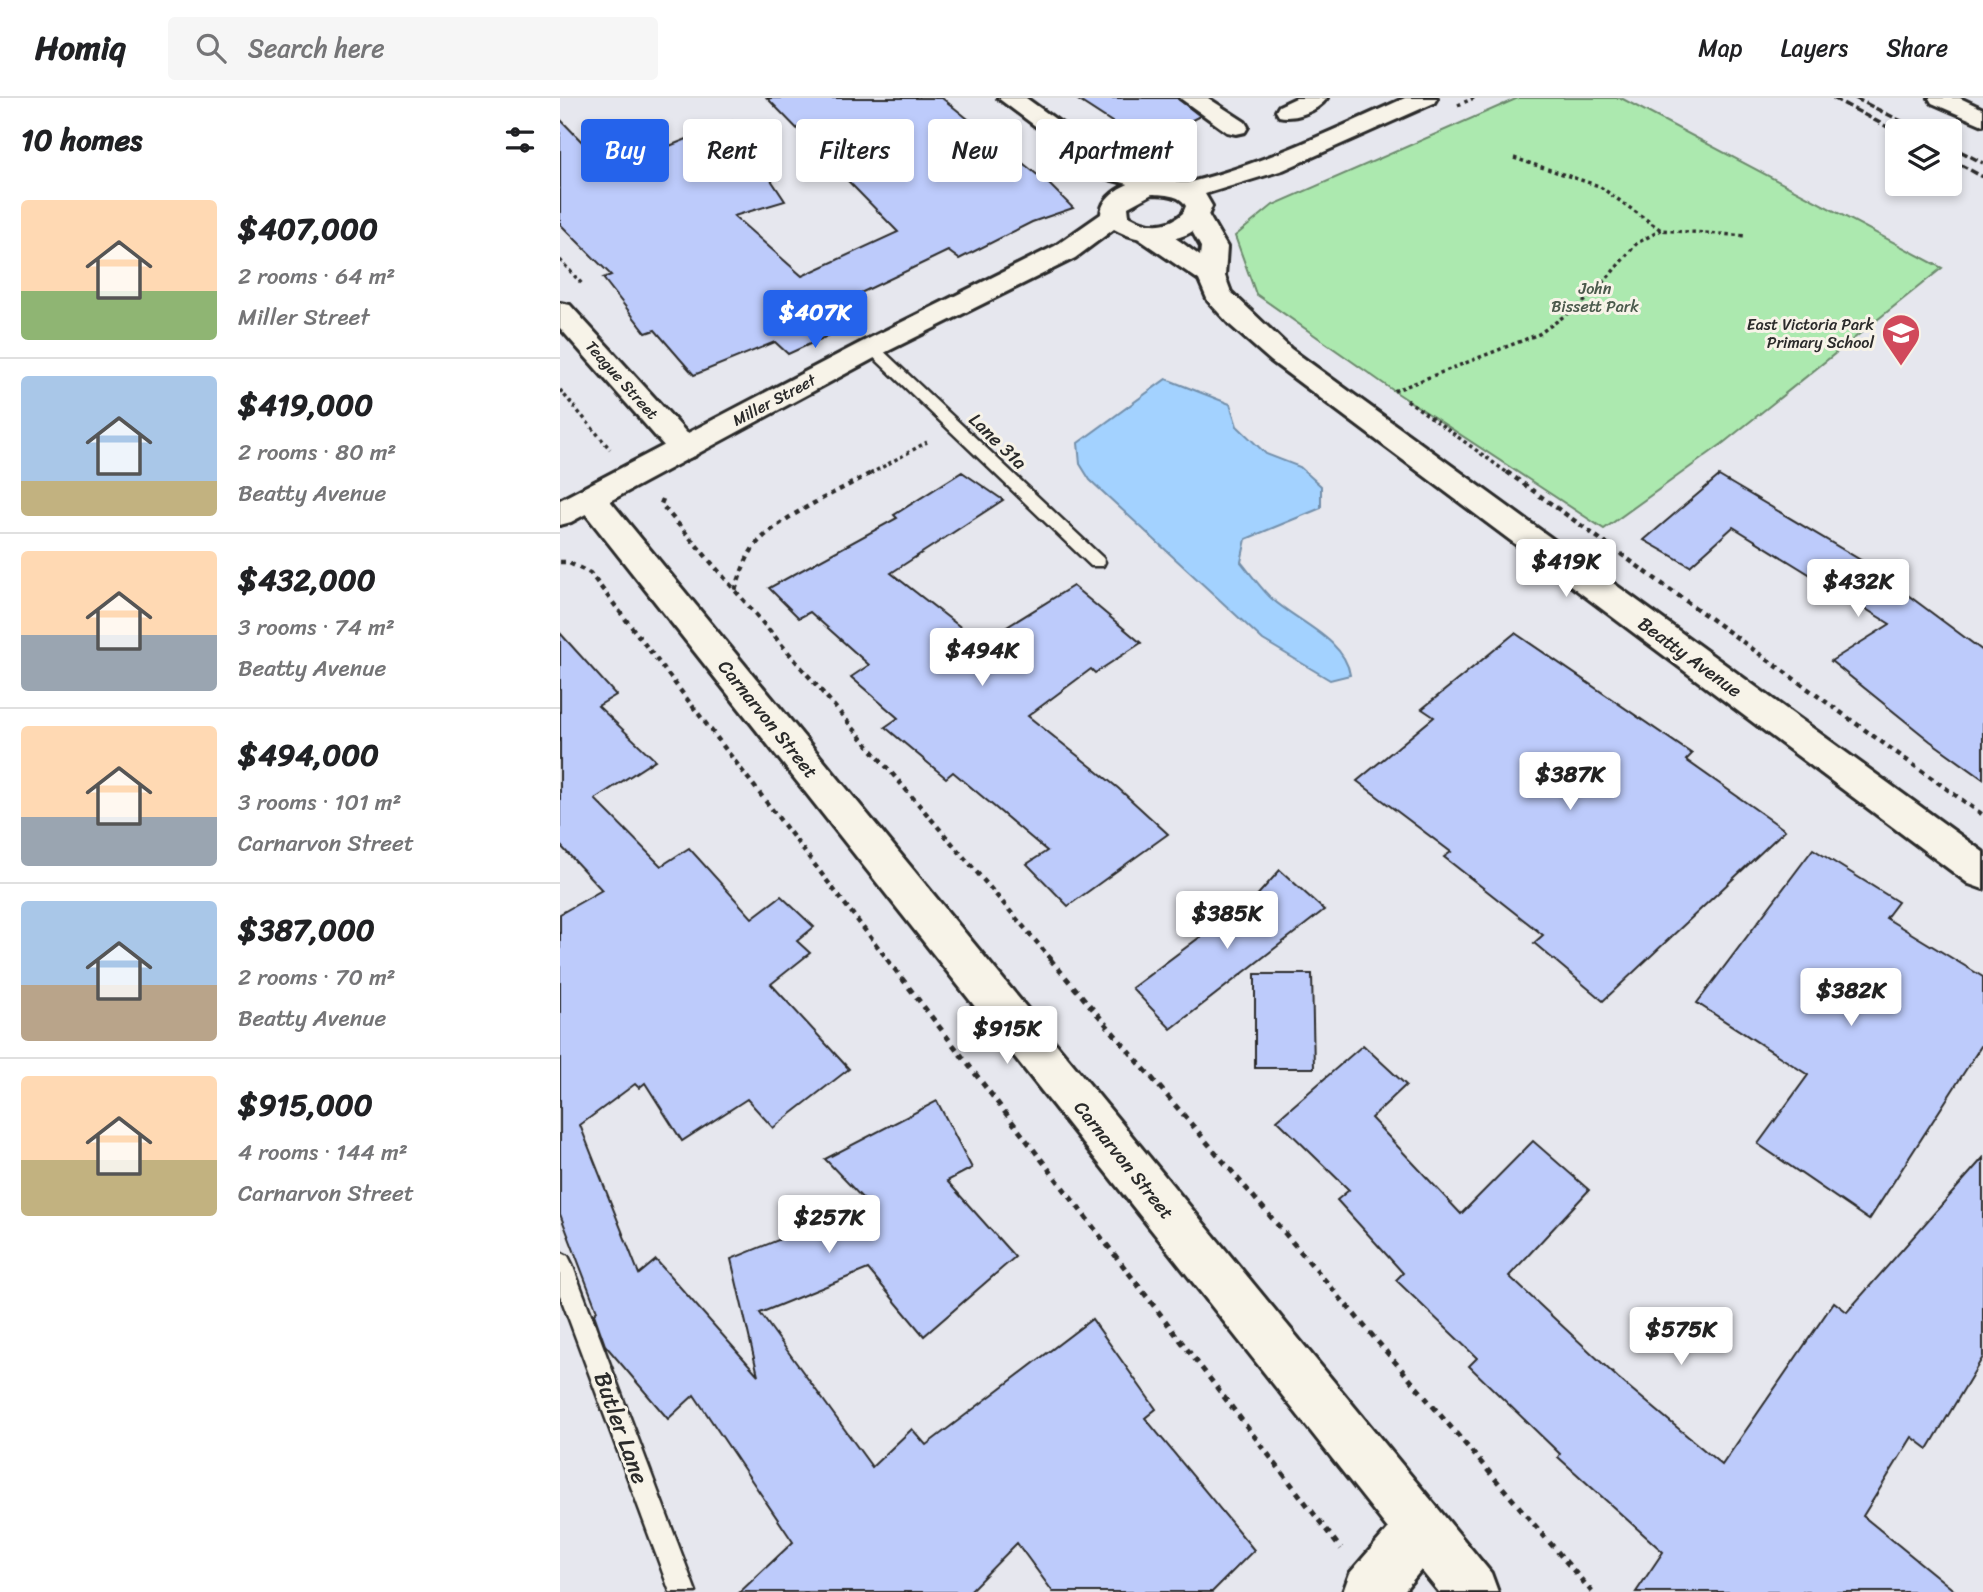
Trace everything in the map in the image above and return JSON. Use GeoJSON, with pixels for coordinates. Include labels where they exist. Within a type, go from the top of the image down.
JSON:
{"type":"FeatureCollection","features":[{"type":"Feature","properties":{"kind":"street"},"geometry":{"type":"LineString","coordinates":[[1010,98],[1039,119]]}},
{"type":"Feature","properties":{"kind":"street"},"geometry":{"type":"LineString","coordinates":[[1192,98],[1236,127]]}},
{"type":"Feature","properties":{"kind":"street"},"geometry":{"type":"LineString","coordinates":[[1288,111],[1315,98]]}},
{"type":"Feature","properties":{"kind":"street"},"geometry":{"type":"LineString","coordinates":[[1138,182],[1188,201],[1425,98]]}},
{"type":"Feature","properties":{"kind":"street"},"geometry":{"type":"LineString","coordinates":[[1941,98],[1983,118]]}},
{"type":"Feature","properties":{"kind":"street"},"geometry":{"type":"LineString","coordinates":[[1115,182],[1117,209]]}},
{"type":"Feature","properties":{"kind":"street","name":"Miller Street"},"geometry":{"type":"LineString","coordinates":[[575,507],[873,348],[1065,252],[1144,232],[1179,229],[1188,201],[1136,189],[1117,209],[1065,252]]}},
{"type":"Feature","properties":{"kind":"street","name":"Beatty Avenue"},"geometry":{"type":"LineString","coordinates":[[1188,201],[1214,247],[1211,276],[1218,295],[1240,319],[1281,355],[1983,873]]}},
{"type":"Feature","properties":{"kind":"street","name":"Beatty Avenue"},"geometry":{"type":"LineString","coordinates":[[1117,209],[1122,224],[1144,232],[1211,276]]}},
{"type":"Feature","properties":{"kind":"street","name":"Teague Street"},"geometry":{"type":"LineString","coordinates":[[560,311],[684,449]]}},
{"type":"Feature","properties":{"kind":"street","name":"Carnarvon Street"},"geometry":{"type":"LineString","coordinates":[[575,507],[1472,1592]]}},
{"type":"Feature","properties":{"kind":"street"},"geometry":{"type":"LineString","coordinates":[[1369,1592],[1421,1530]]}},
{"type":"Feature","properties":{"kind":"lane","name":"Lane 31a"},"geometry":{"type":"LineString","coordinates":[[873,348],[1097,562]]}},
{"type":"Feature","properties":{"kind":"lane","name":"Butler Lane"},"geometry":{"type":"LineString","coordinates":[[560,1264],[683,1592]]}},
{"type":"Feature","properties":{"kind":"path"},"geometry":{"type":"LineString","coordinates":[[1457,106],[1474,98]]}},
{"type":"Feature","properties":{"kind":"path"},"geometry":{"type":"LineString","coordinates":[[1514,158],[1598,186],[1661,230],[1747,236]]}},
{"type":"Feature","properties":{"kind":"path"},"geometry":{"type":"LineString","coordinates":[[1394,391],[1539,334],[1592,296],[1637,243],[1661,230]]}},
{"type":"Feature","properties":{"kind":"path"},"geometry":{"type":"LineString","coordinates":[[1384,384],[1983,815]]}},
{"type":"Feature","properties":{"kind":"path"},"geometry":{"type":"LineString","coordinates":[[560,390],[610,448],[611,457]]}},
{"type":"Feature","properties":{"kind":"path"},"geometry":{"type":"LineString","coordinates":[[735,590],[747,558],[761,538],[789,519],[927,442],[962,432]]}},
{"type":"Feature","properties":{"kind":"path"},"geometry":{"type":"LineString","coordinates":[[663,498],[661,504],[1592,1592]]}},
{"type":"Feature","properties":{"kind":"path"},"geometry":{"type":"LineString","coordinates":[[560,562],[567,562],[590,573],[1342,1549]]}},
{"type":"Feature","properties":{"kind":"green space","name":"John Bissett Park"},"geometry":{"type":"Polygon","coordinates":[[[1518,98],[1621,98],[1942,268],[1722,444],[1604,529],[1394,391],[1256,294],[1235,236],[1273,205],[1518,98]]]}},
{"type":"Feature","properties":{"kind":"water"},"geometry":{"type":"Polygon","coordinates":[[[1166,379],[1230,404],[1237,426],[1266,454],[1300,467],[1321,486],[1321,508],[1246,539],[1241,562],[1279,605],[1339,650],[1350,675],[1330,680],[1263,640],[1090,480],[1080,464],[1078,443],[1166,379]]]}},
{"type":"Feature","properties":{"kind":"building"},"geometry":{"type":"Polygon","coordinates":[[[767,98],[942,98],[968,119],[928,119],[928,182],[1022,182],[1022,162],[1036,174],[1036,182],[1046,182],[1073,208],[1032,222],[959,259],[948,251],[823,311],[843,329],[788,354],[775,342],[694,375],[655,330],[646,333],[603,278],[611,275],[560,224],[560,119],[581,141],[581,182],[669,182],[669,146],[683,141],[683,182],[772,182],[785,201],[734,216],[802,276],[898,232],[849,182],[914,182],[914,119],[796,119],[796,128],[767,98]]]}},
{"type":"Feature","properties":{"kind":"building"},"geometry":{"type":"Polygon","coordinates":[[[1075,98],[1177,98],[1200,116],[1194,119],[1107,119],[1075,98]]]}},
{"type":"Feature","properties":{"kind":"building"},"geometry":{"type":"Polygon","coordinates":[[[962,472],[1003,500],[891,573],[981,643],[1073,586],[1141,643],[1095,673],[1091,669],[1028,716],[1118,788],[1168,834],[1068,906],[1027,864],[1047,851],[953,772],[946,778],[885,727],[898,718],[851,677],[869,665],[810,612],[799,618],[769,588],[897,518],[894,515],[962,472]]]}},
{"type":"Feature","properties":{"kind":"building"},"geometry":{"type":"Polygon","coordinates":[[[1719,476],[1901,584],[1897,587],[1983,651],[1983,779],[1930,741],[1831,661],[1890,624],[1733,527],[1690,566],[1644,540],[1719,476]]]}},
{"type":"Feature","properties":{"kind":"building"},"geometry":{"type":"Polygon","coordinates":[[[560,633],[616,695],[598,706],[655,760],[595,799],[661,866],[689,848],[752,918],[781,896],[814,927],[797,941],[810,953],[771,984],[849,1069],[773,1128],[747,1099],[682,1141],[645,1083],[639,1088],[635,1084],[580,1125],[639,1274],[656,1260],[758,1375],[731,1259],[868,1204],[825,1159],[937,1101],[972,1168],[947,1181],[1015,1257],[924,1336],[868,1269],[760,1313],[872,1467],[912,1429],[926,1445],[1092,1319],[1156,1409],[1145,1418],[1254,1550],[1212,1592],[1053,1592],[1017,1543],[969,1592],[740,1592],[793,1542],[694,1395],[668,1419],[605,1345],[594,1314],[597,1311],[560,1214],[560,914],[602,890],[560,845],[560,633]]]}},
{"type":"Feature","properties":{"kind":"building"},"geometry":{"type":"Polygon","coordinates":[[[1515,633],[1692,754],[1686,760],[1785,830],[1603,1001],[1534,943],[1543,935],[1444,857],[1451,852],[1357,781],[1434,717],[1422,709],[1515,633]]]}},
{"type":"Feature","properties":{"kind":"building"},"geometry":{"type":"Polygon","coordinates":[[[1813,849],[1898,902],[1886,918],[1983,977],[1983,1043],[1869,1220],[1758,1144],[1808,1075],[1697,1003],[1813,849]]]}},
{"type":"Feature","properties":{"kind":"building"},"geometry":{"type":"Polygon","coordinates":[[[1280,870],[1324,910],[1171,1029],[1132,988],[1232,913],[1237,918],[1280,870]]]}},
{"type":"Feature","properties":{"kind":"building"},"geometry":{"type":"Polygon","coordinates":[[[1255,974],[1312,974],[1314,1068],[1255,1068],[1255,974]]]}},
{"type":"Feature","properties":{"kind":"building"},"geometry":{"type":"Polygon","coordinates":[[[1363,1045],[1406,1085],[1371,1118],[1461,1214],[1533,1141],[1589,1190],[1509,1276],[1618,1378],[1722,1465],[1834,1302],[1847,1312],[1983,1158],[1983,1357],[1928,1449],[1912,1437],[1863,1516],[1956,1592],[1636,1592],[1663,1552],[1558,1457],[1560,1454],[1469,1366],[1477,1358],[1396,1280],[1403,1273],[1337,1200],[1349,1190],[1277,1120],[1363,1045]]]}},
{"type":"Feature","properties":{"kind":"railway"},"geometry":{"type":"LineString","coordinates":[[1833,98],[1885,126]]}},
{"type":"Feature","properties":{"kind":"railway"},"geometry":{"type":"LineString","coordinates":[[1855,98],[1897,119]]}},
{"type":"Feature","properties":{"kind":"railway"},"geometry":{"type":"LineString","coordinates":[[1962,152],[1983,163]]}},
{"type":"Feature","properties":{"kind":"railway"},"geometry":{"type":"LineString","coordinates":[[1962,166],[1983,177]]}},
{"type":"Feature","properties":{"kind":"place","name":"East Victoria Park Primary School"},"geometry":{"type":"Point","coordinates":[1901,367]}}]}
